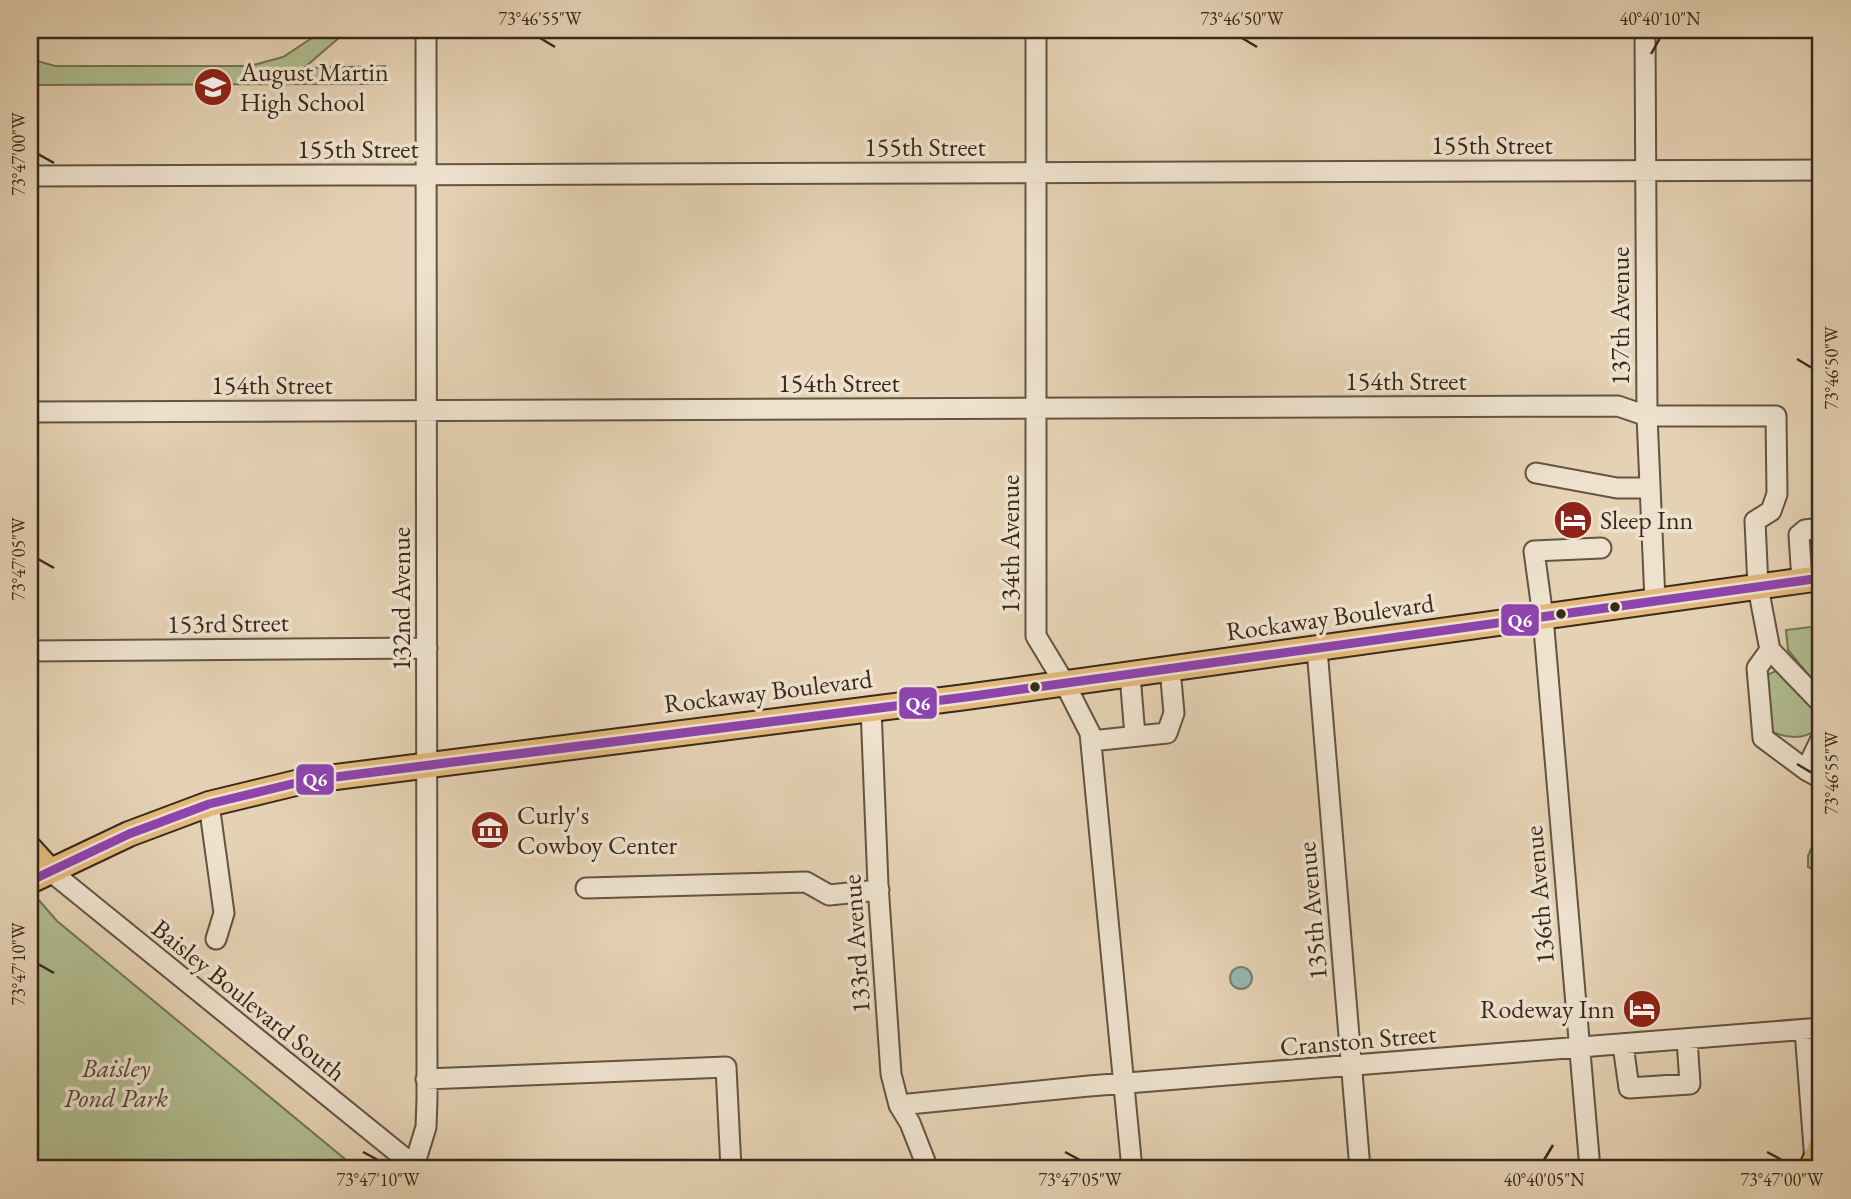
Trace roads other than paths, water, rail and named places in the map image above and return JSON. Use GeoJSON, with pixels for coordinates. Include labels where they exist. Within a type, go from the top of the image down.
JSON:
{"type":"FeatureCollection","features":[{"type":"Feature","properties":{"kind":"main road","name":"Rockaway Boulevard"},"geometry":{"type":"LineString","coordinates":[[39,875],[129,834],[209,804],[304,781],[1066,684],[1812,580]]}},
{"type":"Feature","properties":{"kind":"main road"},"geometry":{"type":"LineString","coordinates":[[30,849],[39,875]]}},
{"type":"Feature","properties":{"kind":"street","name":"132nd Avenue"},"geometry":{"type":"LineString","coordinates":[[416,1168],[426,1127],[426,30]]}},
{"type":"Feature","properties":{"kind":"street","name":"134th Avenue"},"geometry":{"type":"LineString","coordinates":[[1036,30],[1036,636],[1066,684],[1091,741],[1132,1169]]}},
{"type":"Feature","properties":{"kind":"street","name":"137th Avenue"},"geometry":{"type":"LineString","coordinates":[[1645,30],[1647,416],[1655,601]]}},
{"type":"Feature","properties":{"kind":"street","name":"155th Street"},"geometry":{"type":"LineString","coordinates":[[30,176],[1821,170]]}},
{"type":"Feature","properties":{"kind":"street","name":"154th Street"},"geometry":{"type":"LineString","coordinates":[[30,412],[1618,406],[1647,416],[1776,416],[1777,495],[1771,511],[1755,521],[1758,587]]}},
{"type":"Feature","properties":{"kind":"street"},"geometry":{"type":"LineString","coordinates":[[1536,473],[1617,488],[1650,488]]}},
{"type":"Feature","properties":{"kind":"street"},"geometry":{"type":"LineString","coordinates":[[1812,580],[1800,535],[1805,530],[1821,528]]}},
{"type":"Feature","properties":{"kind":"street","name":"136th Avenue"},"geometry":{"type":"LineString","coordinates":[[1590,1169],[1543,617],[1534,551],[1601,548]]}},
{"type":"Feature","properties":{"kind":"street"},"geometry":{"type":"LineString","coordinates":[[1758,587],[1770,649],[1821,703]]}},
{"type":"Feature","properties":{"kind":"street","name":"153rd Street"},"geometry":{"type":"LineString","coordinates":[[30,651],[427,648]]}},
{"type":"Feature","properties":{"kind":"street","name":"135th Avenue"},"geometry":{"type":"LineString","coordinates":[[1317,649],[1360,1169]]}},
{"type":"Feature","properties":{"kind":"street"},"geometry":{"type":"LineString","coordinates":[[1770,649],[1757,668],[1763,738],[1813,774],[1821,739]]}},
{"type":"Feature","properties":{"kind":"street"},"geometry":{"type":"LineString","coordinates":[[1091,741],[1167,733],[1174,713],[1170,669]]}},
{"type":"Feature","properties":{"kind":"street"},"geometry":{"type":"LineString","coordinates":[[1130,675],[1135,736]]}},
{"type":"Feature","properties":{"kind":"street","name":"133rd Avenue"},"geometry":{"type":"LineString","coordinates":[[871,708],[891,1074],[899,1105],[910,1123],[928,1169]]}},
{"type":"Feature","properties":{"kind":"street"},"geometry":{"type":"LineString","coordinates":[[209,804],[224,912],[216,939]]}},
{"type":"Feature","properties":{"kind":"street","name":"Baisley Boulevard South"},"geometry":{"type":"LineString","coordinates":[[39,875],[416,1168]]}},
{"type":"Feature","properties":{"kind":"street"},"geometry":{"type":"LineString","coordinates":[[586,888],[806,882],[829,895],[879,890]]}},
{"type":"Feature","properties":{"kind":"street"},"geometry":{"type":"LineString","coordinates":[[1813,1029],[1816,1159]]}},
{"type":"Feature","properties":{"kind":"street","name":"Cranston Street"},"geometry":{"type":"LineString","coordinates":[[899,1105],[1813,1029]]}},
{"type":"Feature","properties":{"kind":"street"},"geometry":{"type":"LineString","coordinates":[[1623,1045],[1629,1088],[1690,1084],[1687,1040]]}},
{"type":"Feature","properties":{"kind":"street"},"geometry":{"type":"LineString","coordinates":[[426,1079],[726,1067],[731,1169]]}},
{"type":"Feature","properties":{"kind":"water"},"geometry":{"type":"Polygon","coordinates":[[[1241,967],[1249,970],[1252,978],[1249,986],[1241,989],[1233,986],[1230,978],[1233,970],[1241,967]]]}},
{"type":"Feature","properties":{"kind":"place","name":"August Martin High School"},"geometry":{"type":"Point","coordinates":[213,87]}},
{"type":"Feature","properties":{"kind":"place","name":"Sleep Inn"},"geometry":{"type":"Point","coordinates":[1573,520]}},
{"type":"Feature","properties":{"kind":"place","name":"Curly's Cowboy Center"},"geometry":{"type":"Point","coordinates":[490,830]}},
{"type":"Feature","properties":{"kind":"place","name":"Rodeway Inn"},"geometry":{"type":"Point","coordinates":[1642,1009]}},
{"type":"Feature","properties":{"kind":"park label","name":"Baisley Pond Park"},"geometry":{"type":"Point","coordinates":[116,1083]}}]}
